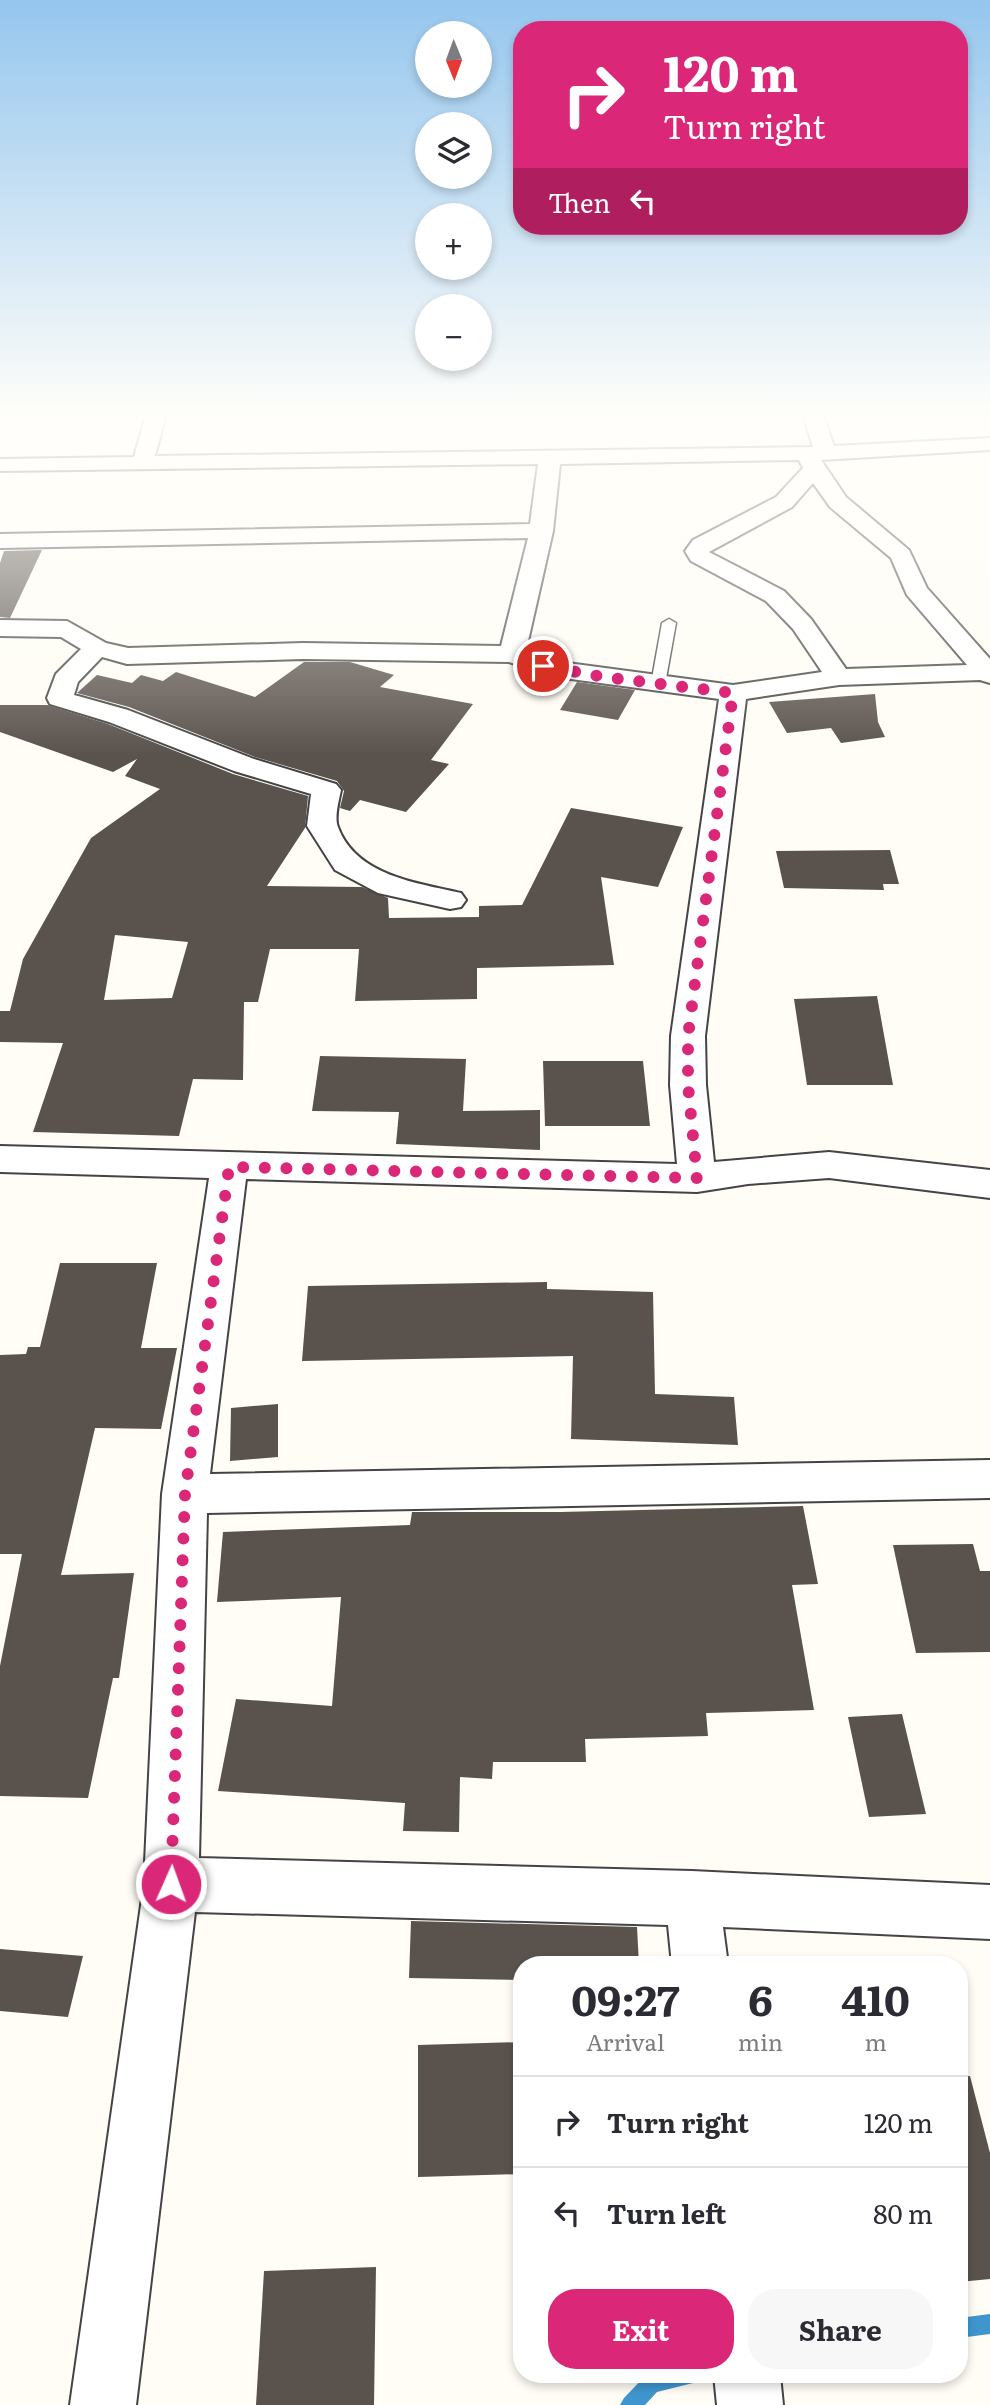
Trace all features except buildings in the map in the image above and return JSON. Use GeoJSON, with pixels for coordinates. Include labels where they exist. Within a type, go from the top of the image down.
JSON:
{"type":"FeatureCollection","features":[{"type":"Feature","properties":{"kind":"street"},"geometry":{"type":"LineString","coordinates":[[730,530],[701,545],[697,551],[699,556],[710,564],[759,585],[776,597],[839,677]]}},
{"type":"Feature","properties":{"kind":"street"},"geometry":{"type":"LineString","coordinates":[[872,530],[901,555],[916,590],[989,673]]}},
{"type":"Feature","properties":{"kind":"street"},"geometry":{"type":"LineString","coordinates":[[0,541],[541,531],[512,654]]}},
{"type":"Feature","properties":{"kind":"street"},"geometry":{"type":"LineString","coordinates":[[0,628],[67,629],[97,648],[127,656],[303,651],[512,654],[556,669],[733,693],[839,677],[989,673]]}},
{"type":"Feature","properties":{"kind":"street"},"geometry":{"type":"LineString","coordinates":[[97,648],[65,680],[60,698],[75,705],[110,712],[217,757],[317,785],[326,790],[322,826],[346,863],[389,886],[450,900]]}},
{"type":"Feature","properties":{"kind":"street"},"geometry":{"type":"LineString","coordinates":[[697,1178],[688,1085],[688,1036],[733,693]]}},
{"type":"Feature","properties":{"kind":"street"},"geometry":{"type":"LineString","coordinates":[[0,1159],[697,1178],[748,1170],[829,1165],[990,1184]]}},
{"type":"Feature","properties":{"kind":"street"},"geometry":{"type":"LineString","coordinates":[[103,2405],[171,1884],[185,1494],[229,1167]]}},
{"type":"Feature","properties":{"kind":"street"},"geometry":{"type":"LineString","coordinates":[[185,1494],[990,1479]]}},
{"type":"Feature","properties":{"kind":"street"},"geometry":{"type":"LineString","coordinates":[[171,1884],[692,1898],[990,1912]]}},
{"type":"Feature","properties":{"kind":"street"},"geometry":{"type":"LineString","coordinates":[[692,1898],[699,1956]]}},
{"type":"Feature","properties":{"kind":"street"},"geometry":{"type":"LineString","coordinates":[[748,2383],[750,2405]]}},
{"type":"Feature","properties":{"kind":"lane"},"geometry":{"type":"LineString","coordinates":[[658,684],[669,623]]}},
{"type":"Feature","properties":{"kind":"waterway"},"geometry":{"type":"LineString","coordinates":[[968,2327],[990,2324]]}},
{"type":"Feature","properties":{"kind":"waterway"},"geometry":{"type":"LineString","coordinates":[[631,2405],[651,2383]]}},
{"type":"Feature","properties":{"kind":"route"},"geometry":{"type":"LineString","coordinates":[[171,1884],[185,1494],[229,1167],[697,1178],[688,1085],[688,1036],[733,693],[604,677],[543,666]]}}]}
